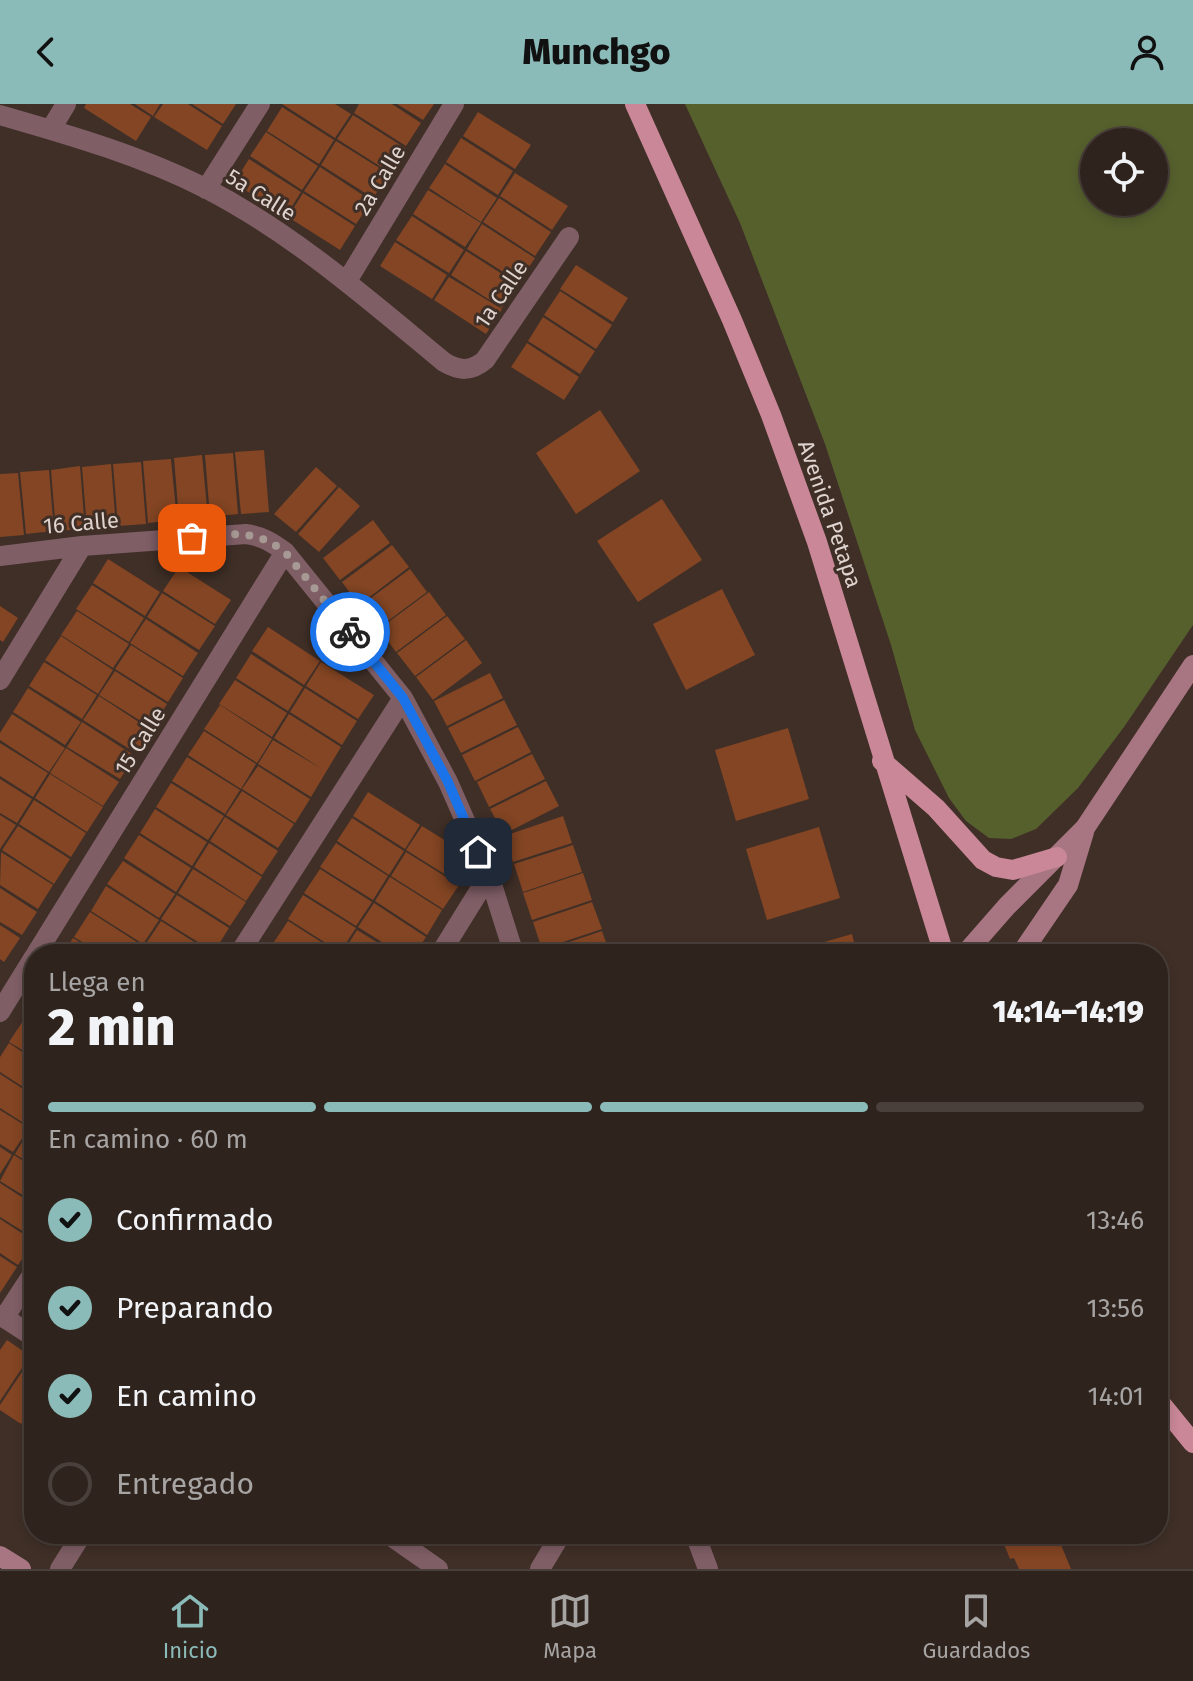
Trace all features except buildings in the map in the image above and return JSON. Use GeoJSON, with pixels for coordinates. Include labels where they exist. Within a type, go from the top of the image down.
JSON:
{"type":"FeatureCollection","features":[{"type":"Feature","properties":{"kind":"main road","name":"Avenida Petapa"},"geometry":{"type":"LineString","coordinates":[[635,104],[771,415],[817,542],[941,944]]}},
{"type":"Feature","properties":{"kind":"main road"},"geometry":{"type":"LineString","coordinates":[[974,944],[1085,828],[1193,665]]}},
{"type":"Feature","properties":{"kind":"main road"},"geometry":{"type":"LineString","coordinates":[[882,761],[936,808],[983,860],[996,867],[1013,870],[1057,857]]}},
{"type":"Feature","properties":{"kind":"main road"},"geometry":{"type":"LineString","coordinates":[[1028,944],[1068,885],[1085,828]]}},
{"type":"Feature","properties":{"kind":"main road"},"geometry":{"type":"LineString","coordinates":[[1168,1412],[1193,1443]]}},
{"type":"Feature","properties":{"kind":"main road"},"geometry":{"type":"LineString","coordinates":[[0,1556],[21,1569]]}},
{"type":"Feature","properties":{"kind":"street"},"geometry":{"type":"LineString","coordinates":[[51,129],[66,104]]}},
{"type":"Feature","properties":{"kind":"street"},"geometry":{"type":"LineString","coordinates":[[206,189],[260,104]]}},
{"type":"Feature","properties":{"kind":"street","name":"2a Calle"},"geometry":{"type":"LineString","coordinates":[[347,281],[454,104]]}},
{"type":"Feature","properties":{"kind":"street","name":"5a Calle"},"geometry":{"type":"LineString","coordinates":[[0,115],[113,150],[206,189],[276,230],[347,281],[444,362],[467,370]]}},
{"type":"Feature","properties":{"kind":"street","name":"1a Calle"},"geometry":{"type":"LineString","coordinates":[[467,370],[485,360],[569,237]]}},
{"type":"Feature","properties":{"kind":"street","name":"16 Calle"},"geometry":{"type":"LineString","coordinates":[[0,556],[82,546],[246,534],[261,536],[285,552]]}},
{"type":"Feature","properties":{"kind":"street"},"geometry":{"type":"LineString","coordinates":[[0,680],[82,546]]}},
{"type":"Feature","properties":{"kind":"street"},"geometry":{"type":"LineString","coordinates":[[285,552],[403,698],[448,782],[489,875],[511,944]]}},
{"type":"Feature","properties":{"kind":"street","name":"15 Calle"},"geometry":{"type":"LineString","coordinates":[[42,944],[285,552]]}},
{"type":"Feature","properties":{"kind":"street"},"geometry":{"type":"LineString","coordinates":[[245,944],[403,698]]}},
{"type":"Feature","properties":{"kind":"street"},"geometry":{"type":"LineString","coordinates":[[446,944],[489,875]]}},
{"type":"Feature","properties":{"kind":"street","name":"15 Calle"},"geometry":{"type":"LineString","coordinates":[[0,1012],[24,973]]}},
{"type":"Feature","properties":{"kind":"street"},"geometry":{"type":"LineString","coordinates":[[24,1286],[2,1316],[24,1330]]}},
{"type":"Feature","properties":{"kind":"street"},"geometry":{"type":"LineString","coordinates":[[60,1569],[76,1544]]}},
{"type":"Feature","properties":{"kind":"street"},"geometry":{"type":"LineString","coordinates":[[402,1544],[438,1569]]}},
{"type":"Feature","properties":{"kind":"street"},"geometry":{"type":"LineString","coordinates":[[540,1569],[555,1544]]}},
{"type":"Feature","properties":{"kind":"street"},"geometry":{"type":"LineString","coordinates":[[699,1544],[708,1569]]}},
{"type":"Feature","properties":{"kind":"green space"},"geometry":{"type":"Polygon","coordinates":[[[685,104],[1193,104],[1193,625],[1124,727],[1078,788],[1036,829],[1011,839],[989,838],[966,821],[949,798],[915,730],[891,645],[825,444],[740,223],[685,104]]]}},
{"type":"Feature","properties":{"kind":"way so far"},"geometry":{"type":"LineString","coordinates":[[192,538],[246,534],[261,536],[273,543],[285,552],[350,632]]}},
{"type":"Feature","properties":{"kind":"route"},"geometry":{"type":"LineString","coordinates":[[350,632],[403,698],[448,782],[478,852]]}}]}
